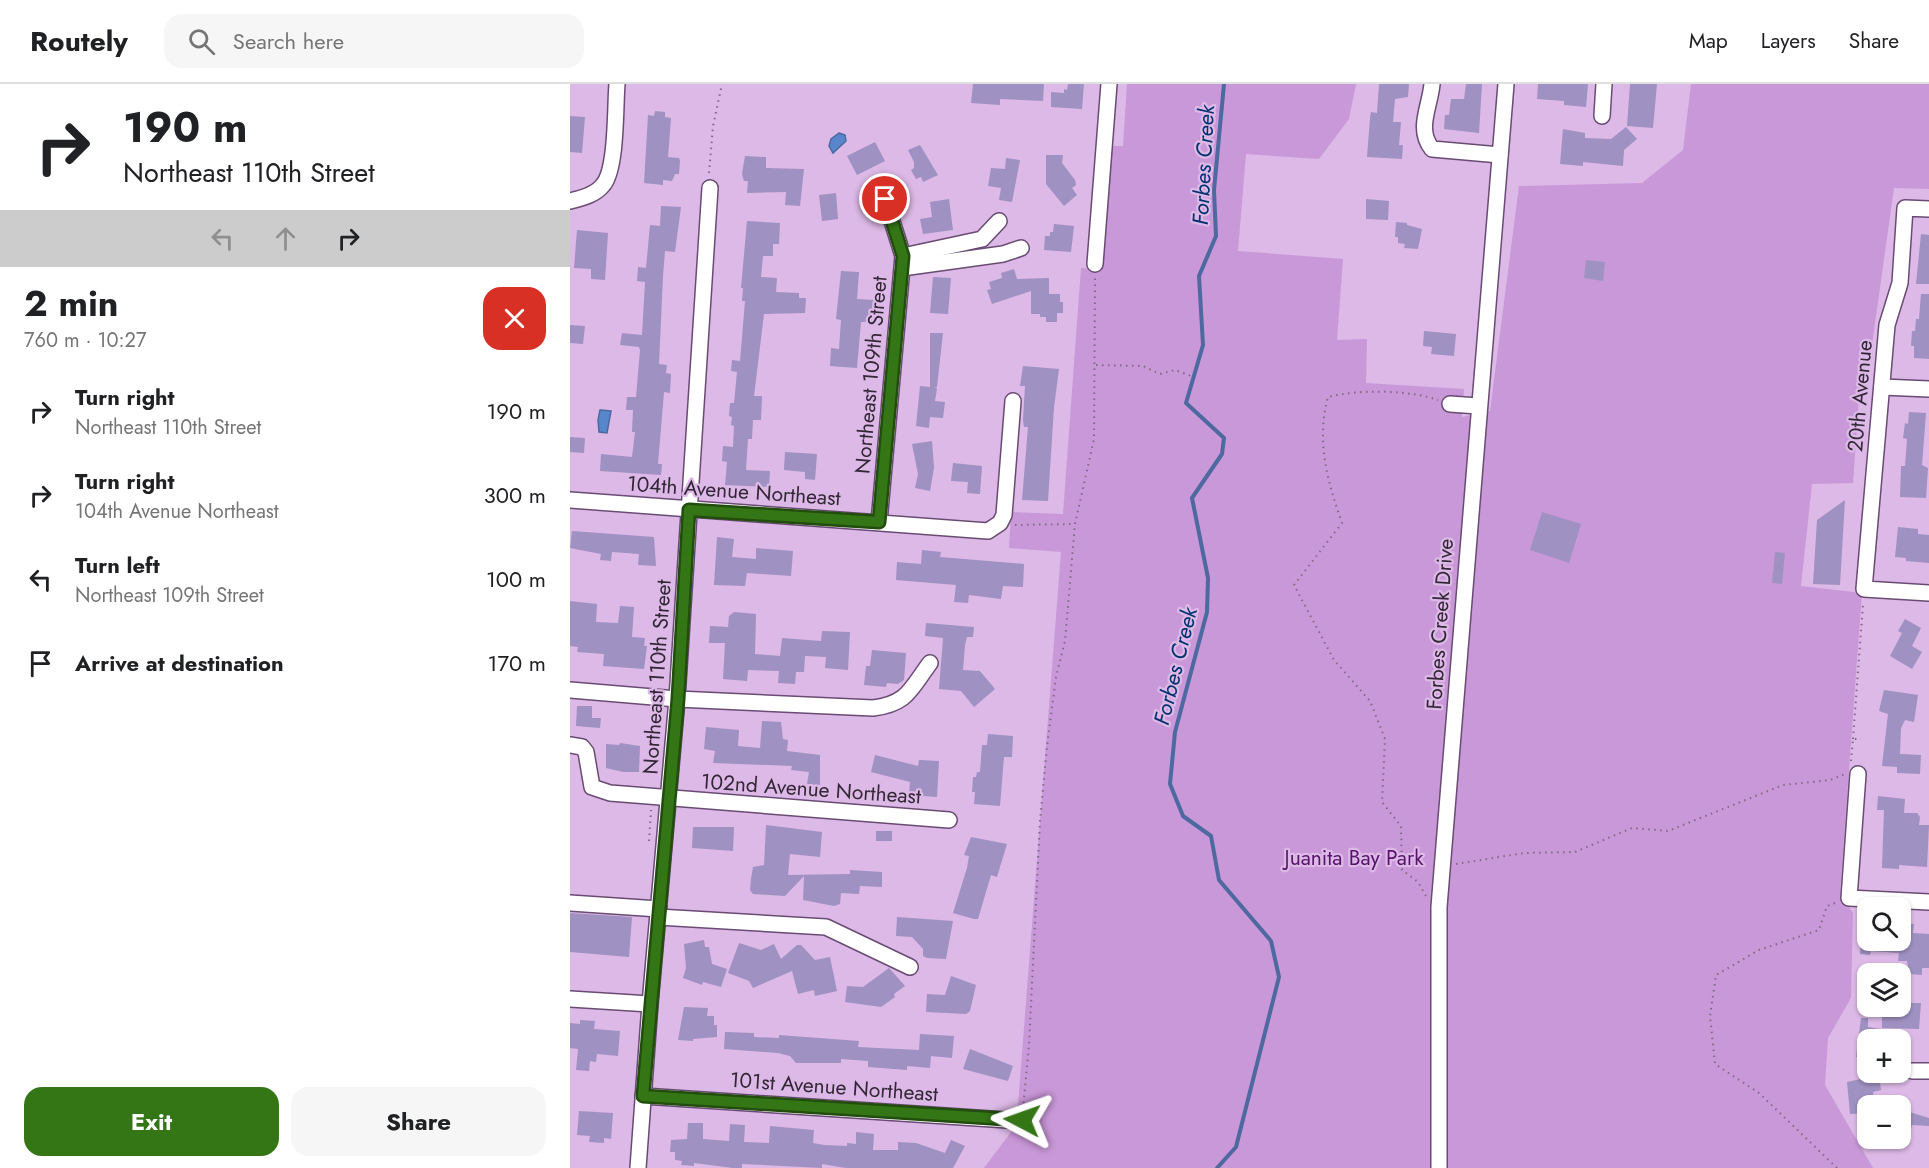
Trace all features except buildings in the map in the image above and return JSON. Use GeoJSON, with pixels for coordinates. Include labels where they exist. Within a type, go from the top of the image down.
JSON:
{"type":"FeatureCollection","features":[{"type":"Feature","properties":{"kind":"street"},"geometry":{"type":"LineString","coordinates":[[570,201],[590,195],[604,184],[610,171],[617,84]]}},
{"type":"Feature","properties":{"kind":"street"},"geometry":{"type":"LineString","coordinates":[[1095,264],[1109,84]]}},
{"type":"Feature","properties":{"kind":"street"},"geometry":{"type":"LineString","coordinates":[[1432,84],[1423,131],[1424,139],[1432,148],[1500,155]]}},
{"type":"Feature","properties":{"kind":"street","name":"Forbes Creek Drive"},"geometry":{"type":"LineString","coordinates":[[1439,1168],[1438,907],[1506,84]]}},
{"type":"Feature","properties":{"kind":"street"},"geometry":{"type":"LineString","coordinates":[[1602,116],[1604,84]]}},
{"type":"Feature","properties":{"kind":"street","name":"Northeast 110th Street"},"geometry":{"type":"LineString","coordinates":[[638,1168],[650,1004],[678,699],[710,188]]}},
{"type":"Feature","properties":{"kind":"street","name":"Northeast 109th Street"},"geometry":{"type":"LineString","coordinates":[[879,522],[902,262],[885,199]]}},
{"type":"Feature","properties":{"kind":"street","name":"20th Avenue"},"geometry":{"type":"LineString","coordinates":[[1864,589],[1887,325],[1900,284],[1905,208],[1929,209]]}},
{"type":"Feature","properties":{"kind":"street"},"geometry":{"type":"LineString","coordinates":[[902,262],[982,239],[999,221]]}},
{"type":"Feature","properties":{"kind":"street"},"geometry":{"type":"LineString","coordinates":[[902,262],[1003,254],[1021,248]]}},
{"type":"Feature","properties":{"kind":"street"},"geometry":{"type":"LineString","coordinates":[[1882,387],[1929,390]]}},
{"type":"Feature","properties":{"kind":"street"},"geometry":{"type":"LineString","coordinates":[[1000,523],[1004,515],[1014,401]]}},
{"type":"Feature","properties":{"kind":"street"},"geometry":{"type":"LineString","coordinates":[[1450,404],[1478,406]]}},
{"type":"Feature","properties":{"kind":"street","name":"104th Avenue Northeast"},"geometry":{"type":"LineString","coordinates":[[570,500],[988,531],[1000,523]]}},
{"type":"Feature","properties":{"kind":"street"},"geometry":{"type":"LineString","coordinates":[[1864,589],[1929,592]]}},
{"type":"Feature","properties":{"kind":"street"},"geometry":{"type":"LineString","coordinates":[[570,690],[678,699],[882,707],[892,706],[904,699],[930,663]]}},
{"type":"Feature","properties":{"kind":"street","name":"102nd Avenue Northeast"},"geometry":{"type":"LineString","coordinates":[[570,745],[582,747],[586,752],[592,787],[597,790],[669,799],[949,820]]}},
{"type":"Feature","properties":{"kind":"street"},"geometry":{"type":"LineString","coordinates":[[1857,774],[1849,898],[1929,902]]}},
{"type":"Feature","properties":{"kind":"street"},"geometry":{"type":"LineString","coordinates":[[570,903],[826,927],[843,933],[858,943],[910,967]]}},
{"type":"Feature","properties":{"kind":"street"},"geometry":{"type":"LineString","coordinates":[[570,999],[650,1004]]}},
{"type":"Feature","properties":{"kind":"street"},"geometry":{"type":"LineString","coordinates":[[1912,1071],[1929,1071]]}},
{"type":"Feature","properties":{"kind":"street","name":"101st Avenue Northeast"},"geometry":{"type":"LineString","coordinates":[[643,1096],[1022,1120]]}},
{"type":"Feature","properties":{"kind":"path"},"geometry":{"type":"LineString","coordinates":[[710,188],[713,126],[722,84]]}},
{"type":"Feature","properties":{"kind":"path"},"geometry":{"type":"LineString","coordinates":[[1022,1120],[1029,1045],[1040,821],[1056,676],[1065,641],[1076,524],[1094,439],[1095,264]]}},
{"type":"Feature","properties":{"kind":"path"},"geometry":{"type":"LineString","coordinates":[[1096,365],[1143,366],[1160,374],[1175,370],[1194,377]]}},
{"type":"Feature","properties":{"kind":"path"},"geometry":{"type":"LineString","coordinates":[[1438,907],[1424,894],[1418,882],[1402,870],[1401,826],[1382,802],[1385,739],[1370,701],[1334,660],[1294,585],[1342,523],[1323,461],[1322,420],[1328,397],[1343,393],[1418,394],[1450,404]]}},
{"type":"Feature","properties":{"kind":"path"},"geometry":{"type":"LineString","coordinates":[[1000,523],[1025,526],[1076,524]]}},
{"type":"Feature","properties":{"kind":"path"},"geometry":{"type":"LineString","coordinates":[[1441,866],[1524,853],[1575,852],[1632,828],[1668,831],[1783,786],[1830,780],[1850,771],[1864,589]]}},
{"type":"Feature","properties":{"kind":"path"},"geometry":{"type":"LineString","coordinates":[[1853,739],[1861,739]]}},
{"type":"Feature","properties":{"kind":"path"},"geometry":{"type":"LineString","coordinates":[[1837,1168],[1759,1093],[1714,1065],[1710,1016],[1716,975],[1759,950],[1819,930],[1827,906],[1849,898]]}},
{"type":"Feature","properties":{"kind":"green space","name":"Juanita Bay Park"},"geometry":{"type":"Polygon","coordinates":[[[1127,84],[1356,84],[1349,119],[1319,159],[1246,154],[1238,251],[1343,259],[1337,340],[1367,339],[1366,383],[1464,389],[1462,417],[1490,411],[1519,186],[1642,183],[1683,150],[1691,84],[1929,84],[1929,189],[1894,188],[1871,352],[1860,383],[1853,483],[1812,484],[1801,586],[1862,593],[1840,892],[1853,913],[1851,998],[1828,1038],[1825,1085],[1857,1140],[1857,1149],[1862,1149],[1873,1168],[984,1168],[1011,1132],[1018,1105],[1061,552],[1009,548],[1011,512],[1063,514],[1081,268],[1100,269],[1109,146],[1123,146],[1127,84]]]}},
{"type":"Feature","properties":{"kind":"water"},"geometry":{"type":"Polygon","coordinates":[[[839,133],[845,135],[846,141],[833,153],[829,146],[831,139],[839,133]]]}},
{"type":"Feature","properties":{"kind":"water"},"geometry":{"type":"Polygon","coordinates":[[[600,410],[611,411],[607,433],[599,432],[600,410]]]}},
{"type":"Feature","properties":{"kind":"waterway","name":"Forbes Creek"},"geometry":{"type":"LineString","coordinates":[[1217,1168],[1236,1147],[1279,977],[1271,941],[1219,880],[1211,836],[1183,816],[1170,784],[1175,732],[1207,612],[1208,578],[1192,498],[1222,454],[1224,438],[1186,403],[1203,345],[1199,276],[1216,236],[1214,190],[1224,84]]}},
{"type":"Feature","properties":{"kind":"route"},"geometry":{"type":"LineString","coordinates":[[885,199],[903,256],[879,522],[689,510],[678,699],[643,1096],[1022,1120]]}}]}
